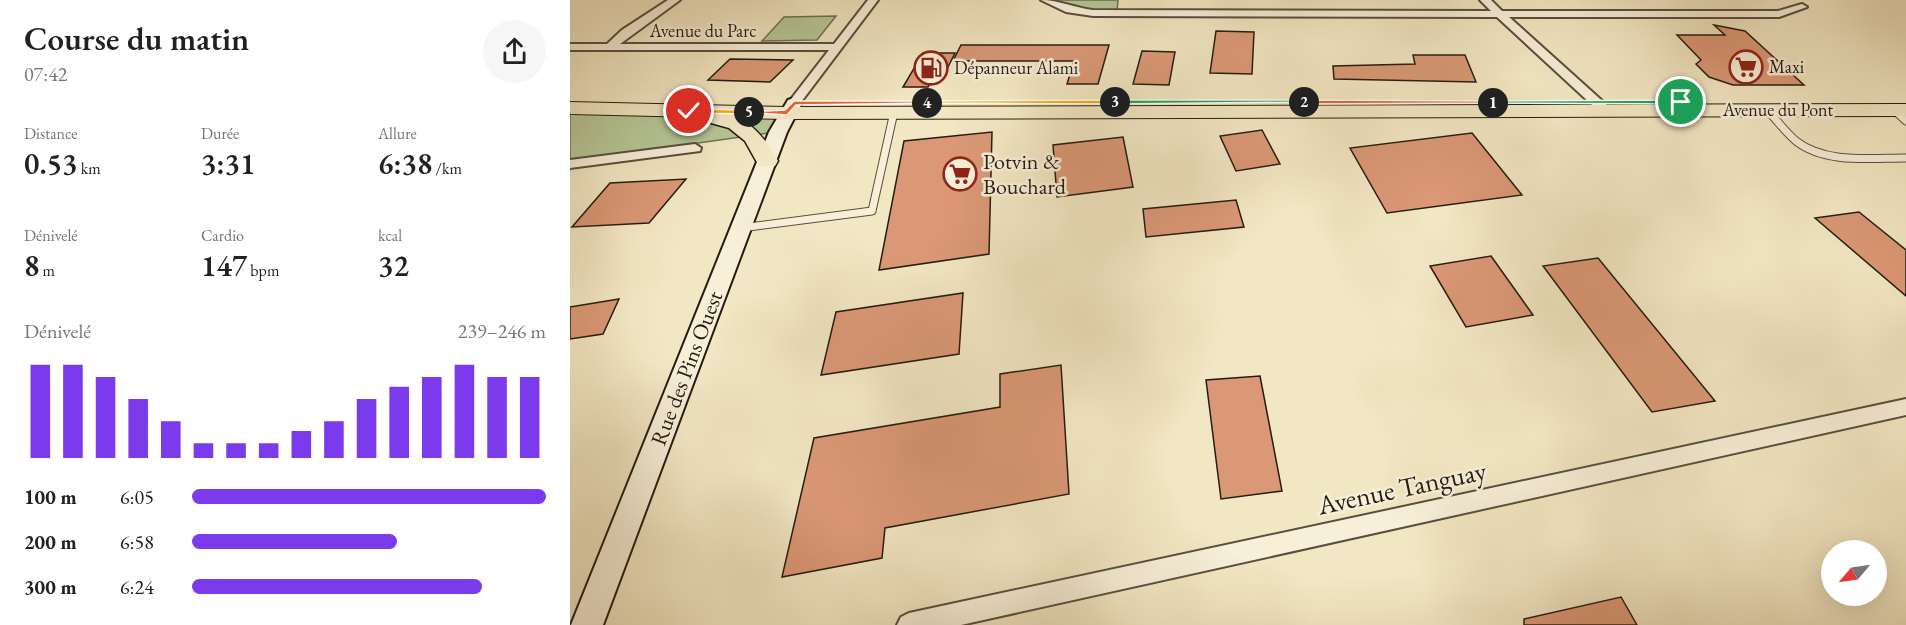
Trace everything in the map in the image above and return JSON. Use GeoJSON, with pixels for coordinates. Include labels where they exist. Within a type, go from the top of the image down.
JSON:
{"type":"FeatureCollection","features":[{"type":"Feature","properties":{"kind":"highway"},"geometry":{"type":"LineString","coordinates":[[689,111],[719,117],[746,128],[756,139],[767,161]]}},
{"type":"Feature","properties":{"kind":"main road","name":"Avenue du Pont"},"geometry":{"type":"LineString","coordinates":[[570,100],[894,112],[1601,107],[1903,111]]}},
{"type":"Feature","properties":{"kind":"main road","name":"Avenue du Pont"},"geometry":{"type":"LineString","coordinates":[[570,108],[689,111],[790,108],[1601,107],[1903,111]]}},
{"type":"Feature","properties":{"kind":"main road","name":"Rue des Pins Ouest"},"geometry":{"type":"LineString","coordinates":[[587,625],[740,228],[790,108]]}},
{"type":"Feature","properties":{"kind":"street"},"geometry":{"type":"LineString","coordinates":[[608,49],[626,32],[675,0]]}},
{"type":"Feature","properties":{"kind":"street"},"geometry":{"type":"LineString","coordinates":[[790,108],[873,0]]}},
{"type":"Feature","properties":{"kind":"street"},"geometry":{"type":"LineString","coordinates":[[1046,0],[1069,10],[1093,13],[1779,14],[1802,7]]}},
{"type":"Feature","properties":{"kind":"street"},"geometry":{"type":"LineString","coordinates":[[1334,0],[1337,13]]}},
{"type":"Feature","properties":{"kind":"street"},"geometry":{"type":"LineString","coordinates":[[1485,0],[1601,107]]}},
{"type":"Feature","properties":{"kind":"street","name":"Avenue du Parc"},"geometry":{"type":"LineString","coordinates":[[570,47],[608,49],[836,47]]}},
{"type":"Feature","properties":{"kind":"street"},"geometry":{"type":"LineString","coordinates":[[570,164],[695,148]]}},
{"type":"Feature","properties":{"kind":"street","name":"Avenue Tanguay"},"geometry":{"type":"LineString","coordinates":[[909,625],[1906,407]]}},
{"type":"Feature","properties":{"kind":"lane"},"geometry":{"type":"LineString","coordinates":[[1767,110],[1798,142],[1815,151],[1846,157],[1906,158]]}},
{"type":"Feature","properties":{"kind":"lane"},"geometry":{"type":"LineString","coordinates":[[740,228],[872,211],[894,112]]}},
{"type":"Feature","properties":{"kind":"green space"},"geometry":{"type":"Polygon","coordinates":[[[1046,0],[1118,0],[1117,12],[1072,9],[1046,0]]]}},
{"type":"Feature","properties":{"kind":"green space"},"geometry":{"type":"Polygon","coordinates":[[[836,16],[817,40],[762,41],[784,17],[836,16]]]}},
{"type":"Feature","properties":{"kind":"green space"},"geometry":{"type":"Polygon","coordinates":[[[570,112],[776,118],[769,133],[570,161],[570,112]]]}},
{"type":"Feature","properties":{"kind":"building"},"geometry":{"type":"Polygon","coordinates":[[[1714,25],[1745,31],[1804,85],[1733,85],[1709,77],[1696,64],[1701,60],[1677,35],[1725,35],[1714,25]]]}},
{"type":"Feature","properties":{"kind":"building"},"geometry":{"type":"Polygon","coordinates":[[[1216,31],[1254,32],[1252,74],[1210,73],[1216,31]]]}},
{"type":"Feature","properties":{"kind":"building"},"geometry":{"type":"Polygon","coordinates":[[[961,45],[1109,45],[1098,84],[1067,84],[1074,61],[953,61],[961,45]]]}},
{"type":"Feature","properties":{"kind":"building"},"geometry":{"type":"Polygon","coordinates":[[[1142,51],[1175,52],[1169,85],[1133,84],[1142,51]]]}},
{"type":"Feature","properties":{"kind":"building","name":"Dépanneur Alami"},"geometry":{"type":"Polygon","coordinates":[[[923,53],[955,53],[946,71],[936,75],[928,87],[903,87],[923,53]]]}},
{"type":"Feature","properties":{"kind":"building"},"geometry":{"type":"Polygon","coordinates":[[[1413,55],[1465,55],[1476,82],[1334,79],[1333,66],[1415,64],[1413,55]]]}},
{"type":"Feature","properties":{"kind":"building"},"geometry":{"type":"Polygon","coordinates":[[[730,59],[793,60],[770,82],[708,80],[730,59]]]}},
{"type":"Feature","properties":{"kind":"building"},"geometry":{"type":"Polygon","coordinates":[[[1262,130],[1280,164],[1236,171],[1220,136],[1262,130]]]}},
{"type":"Feature","properties":{"kind":"building"},"geometry":{"type":"Polygon","coordinates":[[[992,132],[989,254],[879,270],[904,141],[992,132]]]}},
{"type":"Feature","properties":{"kind":"building"},"geometry":{"type":"Polygon","coordinates":[[[1472,133],[1522,195],[1387,213],[1350,148],[1472,133]]]}},
{"type":"Feature","properties":{"kind":"building"},"geometry":{"type":"Polygon","coordinates":[[[1123,137],[1133,187],[1057,197],[1053,145],[1123,137]]]}},
{"type":"Feature","properties":{"kind":"building"},"geometry":{"type":"Polygon","coordinates":[[[686,179],[649,223],[572,227],[610,183],[686,179]]]}},
{"type":"Feature","properties":{"kind":"building"},"geometry":{"type":"Polygon","coordinates":[[[1236,200],[1244,227],[1146,237],[1143,209],[1236,200]]]}},
{"type":"Feature","properties":{"kind":"building"},"geometry":{"type":"Polygon","coordinates":[[[1859,212],[1906,250],[1906,296],[1815,218],[1859,212]]]}},
{"type":"Feature","properties":{"kind":"building"},"geometry":{"type":"Polygon","coordinates":[[[1491,256],[1533,315],[1466,327],[1430,266],[1491,256]]]}},
{"type":"Feature","properties":{"kind":"building"},"geometry":{"type":"Polygon","coordinates":[[[1598,258],[1715,401],[1652,412],[1543,266],[1598,258]]]}},
{"type":"Feature","properties":{"kind":"building"},"geometry":{"type":"Polygon","coordinates":[[[963,293],[959,354],[821,375],[836,312],[963,293]]]}},
{"type":"Feature","properties":{"kind":"building"},"geometry":{"type":"Polygon","coordinates":[[[619,299],[603,334],[570,339],[570,307],[619,299]]]}},
{"type":"Feature","properties":{"kind":"building"},"geometry":{"type":"Polygon","coordinates":[[[1061,365],[1069,494],[885,528],[882,558],[782,577],[814,438],[1000,407],[1000,374],[1061,365]]]}},
{"type":"Feature","properties":{"kind":"building"},"geometry":{"type":"Polygon","coordinates":[[[1260,376],[1282,491],[1221,499],[1206,380],[1260,376]]]}},
{"type":"Feature","properties":{"kind":"building"},"geometry":{"type":"Polygon","coordinates":[[[1621,597],[1637,625],[1524,625],[1524,619],[1621,597]]]}},
{"type":"Feature","properties":{"kind":"place","name":"Maxi"},"geometry":{"type":"Point","coordinates":[1746,67]}},
{"type":"Feature","properties":{"kind":"place","name":"Dépanneur Alami"},"geometry":{"type":"Point","coordinates":[931,68]}},
{"type":"Feature","properties":{"kind":"place","name":"Potvin & Bouchard"},"geometry":{"type":"Point","coordinates":[960,174]}},
{"type":"Feature","properties":{"kind":"route"},"geometry":{"type":"LineString","coordinates":[[689,111],[787,112],[794,103],[1681,102]]}}]}
